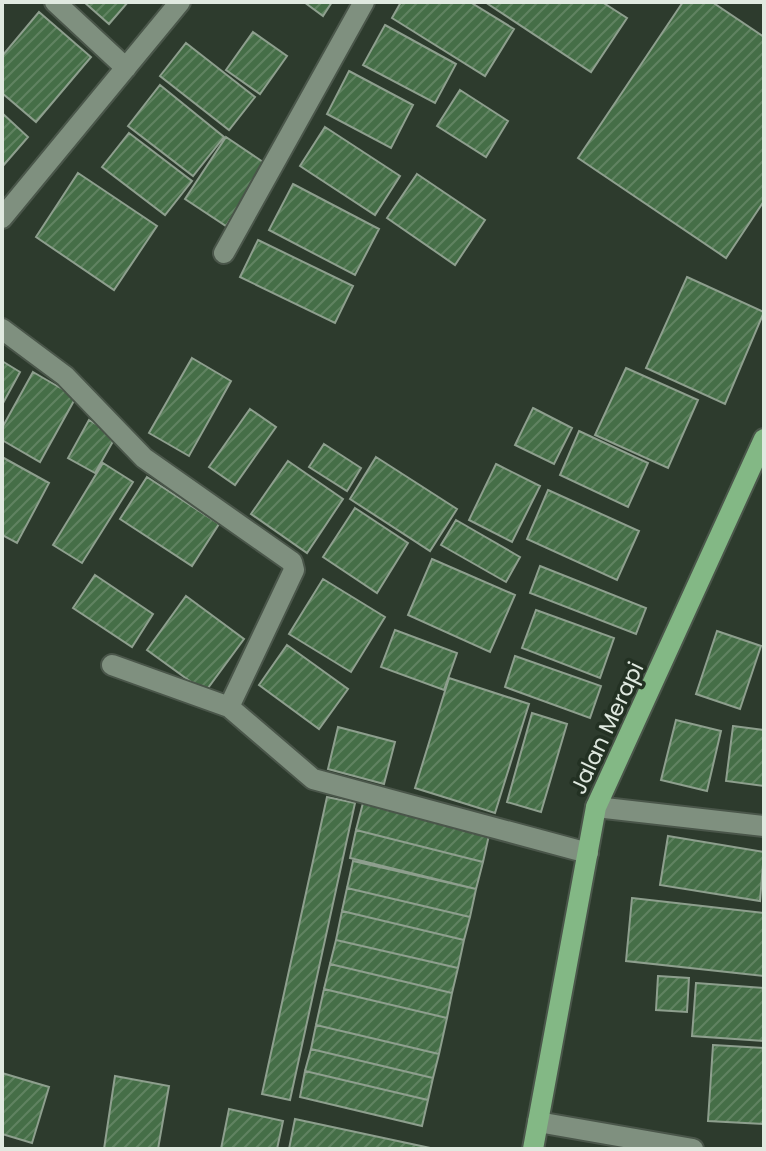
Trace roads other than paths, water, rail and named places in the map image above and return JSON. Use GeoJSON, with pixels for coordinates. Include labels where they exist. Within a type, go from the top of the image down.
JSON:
{"type":"FeatureCollection","features":[{"type":"Feature","properties":{"kind":"main road","name":"Jalan Merapi"},"geometry":{"type":"LineString","coordinates":[[533,1149],[596,807],[764,439]]}},
{"type":"Feature","properties":{"kind":"street"},"geometry":{"type":"LineString","coordinates":[[55,2],[126,68]]}},
{"type":"Feature","properties":{"kind":"street"},"geometry":{"type":"LineString","coordinates":[[2,218],[180,2]]}},
{"type":"Feature","properties":{"kind":"street"},"geometry":{"type":"LineString","coordinates":[[224,253],[364,2]]}},
{"type":"Feature","properties":{"kind":"street"},"geometry":{"type":"LineString","coordinates":[[2,329],[65,376],[144,458],[292,562],[294,570],[229,707]]}},
{"type":"Feature","properties":{"kind":"street"},"geometry":{"type":"LineString","coordinates":[[112,665],[229,707],[313,779],[588,853]]}},
{"type":"Feature","properties":{"kind":"street"},"geometry":{"type":"LineString","coordinates":[[596,807],[764,826]]}},
{"type":"Feature","properties":{"kind":"street"},"geometry":{"type":"LineString","coordinates":[[538,1122],[693,1149]]}}]}
